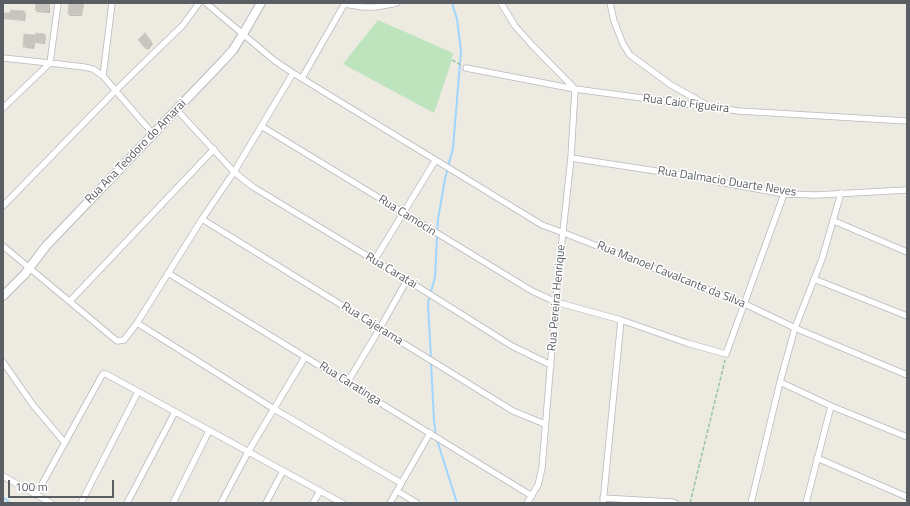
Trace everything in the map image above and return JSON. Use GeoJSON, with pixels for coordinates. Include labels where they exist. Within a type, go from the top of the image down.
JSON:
{"type":"FeatureCollection","features":[{"type":"Feature","properties":{"kind":"street"},"geometry":{"type":"LineString","coordinates":[[3,108],[50,63],[58,3]]}},
{"type":"Feature","properties":{"kind":"street"},"geometry":{"type":"LineString","coordinates":[[103,76],[112,3]]}},
{"type":"Feature","properties":{"kind":"street"},"geometry":{"type":"LineString","coordinates":[[3,206],[115,90],[183,25],[199,3]]}},
{"type":"Feature","properties":{"kind":"street","name":"Rua Manoel Cavalcante da Silva"},"geometry":{"type":"LineString","coordinates":[[206,3],[275,61],[292,73],[542,226],[564,233],[745,304],[795,328],[907,375]]}},
{"type":"Feature","properties":{"kind":"street","name":"Rua Ana Teodoro do Amarai"},"geometry":{"type":"LineString","coordinates":[[3,296],[18,282],[46,246],[233,50],[261,3]]}},
{"type":"Feature","properties":{"kind":"street"},"geometry":{"type":"LineString","coordinates":[[302,78],[344,3],[363,7],[376,7],[396,3]]}},
{"type":"Feature","properties":{"kind":"street"},"geometry":{"type":"LineString","coordinates":[[500,3],[515,26],[575,89]]}},
{"type":"Feature","properties":{"kind":"street"},"geometry":{"type":"LineString","coordinates":[[610,3],[614,21],[623,44],[630,55],[636,61],[671,85],[709,106]]}},
{"type":"Feature","properties":{"kind":"street"},"geometry":{"type":"LineString","coordinates":[[3,58],[93,69],[103,76],[153,134]]}},
{"type":"Feature","properties":{"kind":"street","name":"Rua Caio Figueira"},"geometry":{"type":"LineString","coordinates":[[466,68],[575,89],[739,111],[907,121]]}},
{"type":"Feature","properties":{"kind":"street"},"geometry":{"type":"LineString","coordinates":[[3,246],[116,341],[126,339],[202,219],[234,172],[292,73]]}},
{"type":"Feature","properties":{"kind":"street","name":"Rua Pereira Henrique"},"geometry":{"type":"LineString","coordinates":[[527,503],[538,485],[542,468],[556,302],[571,158],[575,89]]}},
{"type":"Feature","properties":{"kind":"street","name":"Rua Caratai"},"geometry":{"type":"LineString","coordinates":[[177,110],[234,172],[253,187],[407,280],[512,346],[551,365]]}},
{"type":"Feature","properties":{"kind":"street","name":"Rua Camocin"},"geometry":{"type":"LineString","coordinates":[[261,126],[532,291],[556,302],[621,320],[687,343],[726,354]]}},
{"type":"Feature","properties":{"kind":"street"},"geometry":{"type":"LineString","coordinates":[[70,301],[214,149]]}},
{"type":"Feature","properties":{"kind":"street","name":"Rua Dalmacio Duarte Neves"},"geometry":{"type":"LineString","coordinates":[[571,158],[682,174],[784,194],[816,195],[907,190]]}},
{"type":"Feature","properties":{"kind":"street"},"geometry":{"type":"LineString","coordinates":[[374,261],[435,161]]}},
{"type":"Feature","properties":{"kind":"street"},"geometry":{"type":"LineString","coordinates":[[751,503],[780,382],[795,328],[834,221],[841,193]]}},
{"type":"Feature","properties":{"kind":"street"},"geometry":{"type":"LineString","coordinates":[[726,354],[784,194]]}},
{"type":"Feature","properties":{"kind":"street","name":"Rua Cajerama"},"geometry":{"type":"LineString","coordinates":[[202,219],[513,411],[545,424]]}},
{"type":"Feature","properties":{"kind":"street"},"geometry":{"type":"LineString","coordinates":[[834,221],[907,252]]}},
{"type":"Feature","properties":{"kind":"street","name":"Rua Caratinga"},"geometry":{"type":"LineString","coordinates":[[168,272],[347,383],[450,444],[532,496]]}},
{"type":"Feature","properties":{"kind":"street"},"geometry":{"type":"LineString","coordinates":[[814,279],[907,316]]}},
{"type":"Feature","properties":{"kind":"street"},"geometry":{"type":"LineString","coordinates":[[347,383],[407,280]]}},
{"type":"Feature","properties":{"kind":"street"},"geometry":{"type":"LineString","coordinates":[[621,320],[603,501],[676,503]]}},
{"type":"Feature","properties":{"kind":"street"},"geometry":{"type":"LineString","coordinates":[[136,323],[274,409],[401,483]]}},
{"type":"Feature","properties":{"kind":"street"},"geometry":{"type":"LineString","coordinates":[[221,503],[248,452],[305,357]]}},
{"type":"Feature","properties":{"kind":"street"},"geometry":{"type":"LineString","coordinates":[[3,362],[33,405],[65,443]]}},
{"type":"Feature","properties":{"kind":"street"},"geometry":{"type":"LineString","coordinates":[[36,495],[104,374],[109,375],[342,503]]}},
{"type":"Feature","properties":{"kind":"street"},"geometry":{"type":"LineString","coordinates":[[780,382],[831,406],[907,437]]}},
{"type":"Feature","properties":{"kind":"street"},"geometry":{"type":"LineString","coordinates":[[81,503],[138,392]]}},
{"type":"Feature","properties":{"kind":"street"},"geometry":{"type":"LineString","coordinates":[[806,503],[831,406]]}},
{"type":"Feature","properties":{"kind":"street"},"geometry":{"type":"LineString","coordinates":[[127,503],[175,412]]}},
{"type":"Feature","properties":{"kind":"street"},"geometry":{"type":"LineString","coordinates":[[173,503],[209,431]]}},
{"type":"Feature","properties":{"kind":"street"},"geometry":{"type":"LineString","coordinates":[[390,503],[431,434]]}},
{"type":"Feature","properties":{"kind":"street"},"geometry":{"type":"LineString","coordinates":[[817,458],[907,497]]}},
{"type":"Feature","properties":{"kind":"street"},"geometry":{"type":"LineString","coordinates":[[266,503],[284,471]]}},
{"type":"Feature","properties":{"kind":"street"},"geometry":{"type":"LineString","coordinates":[[3,476],[51,503]]}},
{"type":"Feature","properties":{"kind":"street"},"geometry":{"type":"LineString","coordinates":[[313,503],[320,490]]}},
{"type":"Feature","properties":{"kind":"street"},"geometry":{"type":"LineString","coordinates":[[397,491],[417,503]]}},
{"type":"Feature","properties":{"kind":"path"},"geometry":{"type":"LineString","coordinates":[[690,503],[726,354]]}},
{"type":"Feature","properties":{"kind":"green space"},"geometry":{"type":"Polygon","coordinates":[[[378,20],[453,53],[434,113],[343,64],[378,20]]]}},
{"type":"Feature","properties":{"kind":"building"},"geometry":{"type":"Polygon","coordinates":[[[36,3],[49,3],[48,11],[35,10],[36,3]]]}},
{"type":"Feature","properties":{"kind":"building"},"geometry":{"type":"Polygon","coordinates":[[[69,3],[82,3],[81,15],[68,14],[69,3]]]}},
{"type":"Feature","properties":{"kind":"building"},"geometry":{"type":"Polygon","coordinates":[[[11,10],[25,11],[23,20],[3,18],[3,13],[10,13],[11,10]]]}},
{"type":"Feature","properties":{"kind":"building"},"geometry":{"type":"Polygon","coordinates":[[[36,33],[45,34],[43,43],[33,42],[32,47],[23,47],[24,34],[36,35],[36,33]]]}},
{"type":"Feature","properties":{"kind":"building"},"geometry":{"type":"Polygon","coordinates":[[[145,33],[152,42],[146,49],[138,40],[145,33]]]}},
{"type":"Feature","properties":{"kind":"waterway"},"geometry":{"type":"LineString","coordinates":[[431,358],[428,303],[435,277],[438,219],[445,179],[453,148],[461,51],[457,19],[452,3]]}},
{"type":"Feature","properties":{"kind":"waterway"},"geometry":{"type":"LineString","coordinates":[[431,362],[436,436]]}},
{"type":"Feature","properties":{"kind":"waterway"},"geometry":{"type":"LineString","coordinates":[[437,440],[457,503]]}},
{"type":"Feature","properties":{"kind":"waterway"},"geometry":{"type":"LineString","coordinates":[[3,497],[10,503]]}}]}
